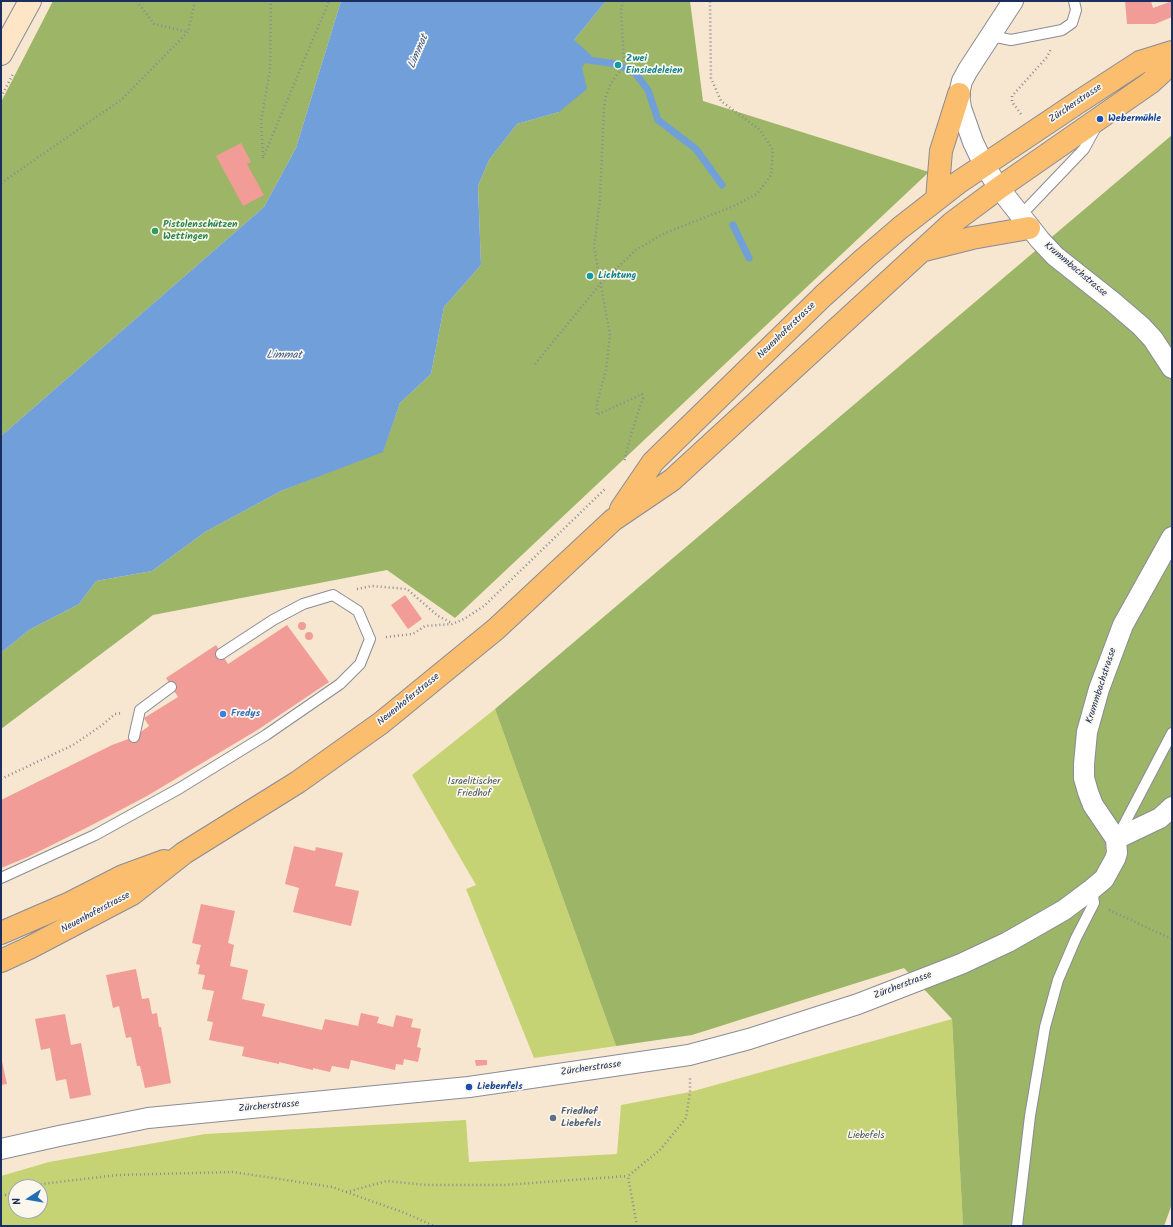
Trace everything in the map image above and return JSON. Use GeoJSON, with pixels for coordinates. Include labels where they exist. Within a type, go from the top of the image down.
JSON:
{"type":"FeatureCollection","features":[{"type":"Feature","properties":{"kind":"main road"},"geometry":{"type":"LineString","coordinates":[[1,54],[30,1]]}},
{"type":"Feature","properties":{"kind":"main road","name":"Zürcherstrasse"},"geometry":{"type":"LineString","coordinates":[[984,165],[1140,62],[1172,52]]}},
{"type":"Feature","properties":{"kind":"main road"},"geometry":{"type":"LineString","coordinates":[[999,188],[1150,83],[1172,62]]}},
{"type":"Feature","properties":{"kind":"main road"},"geometry":{"type":"LineString","coordinates":[[937,199],[941,151],[959,94]]}},
{"type":"Feature","properties":{"kind":"main road","name":"Neuenhoferstrasse"},"geometry":{"type":"LineString","coordinates":[[613,520],[653,462],[828,292],[865,258],[937,199],[984,165]]}},
{"type":"Feature","properties":{"kind":"main road","name":"Neuenhoferstrasse"},"geometry":{"type":"LineString","coordinates":[[1,961],[132,894],[184,853],[298,782],[382,723],[496,629],[613,520],[672,480],[921,250],[999,188]]}},
{"type":"Feature","properties":{"kind":"main road"},"geometry":{"type":"LineString","coordinates":[[921,250],[972,238],[1024,222]]}},
{"type":"Feature","properties":{"kind":"main road","name":"Neuenhoferstrasse"},"geometry":{"type":"LineString","coordinates":[[1,933],[70,903],[123,876],[184,853]]}},
{"type":"Feature","properties":{"kind":"street"},"geometry":{"type":"LineString","coordinates":[[984,165],[973,142],[961,108],[959,94],[962,81],[968,70],[1013,1]]}},
{"type":"Feature","properties":{"kind":"street","name":"Krummbachstrasse"},"geometry":{"type":"LineString","coordinates":[[984,165],[1024,222],[1055,256],[1141,326],[1153,339],[1172,368]]}},
{"type":"Feature","properties":{"kind":"street","name":"Krummbachstrasse"},"geometry":{"type":"LineString","coordinates":[[1116,839],[1094,805],[1084,778],[1087,732],[1099,689],[1123,625],[1172,537]]}},
{"type":"Feature","properties":{"kind":"street"},"geometry":{"type":"LineString","coordinates":[[1116,839],[1160,818],[1172,807]]}},
{"type":"Feature","properties":{"kind":"street","name":"Zürcherstrasse"},"geometry":{"type":"LineString","coordinates":[[1,1150],[59,1136],[148,1118],[455,1088],[689,1055],[749,1040],[858,1004],[961,964],[1008,942],[1064,910],[1093,896],[1115,859],[1117,846],[1116,839]]}},
{"type":"Feature","properties":{"kind":"lane"},"geometry":{"type":"LineString","coordinates":[[991,36],[1011,40],[1062,30],[1072,23],[1076,10],[1074,1]]}},
{"type":"Feature","properties":{"kind":"lane"},"geometry":{"type":"LineString","coordinates":[[1024,222],[1084,149],[1100,119]]}},
{"type":"Feature","properties":{"kind":"lane"},"geometry":{"type":"LineString","coordinates":[[1,878],[95,835],[180,788],[266,735],[340,684],[360,664],[370,639],[358,611],[333,595],[297,607],[273,620],[222,654]]}},
{"type":"Feature","properties":{"kind":"lane"},"geometry":{"type":"LineString","coordinates":[[134,737],[140,710],[171,687]]}},
{"type":"Feature","properties":{"kind":"lane"},"geometry":{"type":"LineString","coordinates":[[1116,839],[1140,791],[1172,733]]}},
{"type":"Feature","properties":{"kind":"lane"},"geometry":{"type":"LineString","coordinates":[[1017,1226],[1030,1116],[1046,1027],[1058,980],[1093,896]]}},
{"type":"Feature","properties":{"kind":"path"},"geometry":{"type":"LineString","coordinates":[[137,1],[154,24],[188,32]]}},
{"type":"Feature","properties":{"kind":"path"},"geometry":{"type":"LineString","coordinates":[[1,182],[121,100],[188,32],[196,1]]}},
{"type":"Feature","properties":{"kind":"path"},"geometry":{"type":"LineString","coordinates":[[271,1],[270,71],[261,121],[263,158],[329,1]]}},
{"type":"Feature","properties":{"kind":"path"},"geometry":{"type":"LineString","coordinates":[[623,1],[621,10],[624,61],[619,72],[611,83],[604,107],[600,199],[594,247],[610,335],[606,370],[597,402],[597,414],[642,394],[643,398],[631,434],[623,466]]}},
{"type":"Feature","properties":{"kind":"path"},"geometry":{"type":"LineString","coordinates":[[535,364],[600,283],[636,250],[665,233],[734,206],[757,194],[771,175],[773,150],[760,130],[721,101],[711,78],[710,1]]}},
{"type":"Feature","properties":{"kind":"path"},"geometry":{"type":"LineString","coordinates":[[1023,116],[1012,102],[1012,96],[1047,57]]}},
{"type":"Feature","properties":{"kind":"path"},"geometry":{"type":"LineString","coordinates":[[370,639],[413,634],[425,626],[452,624],[464,619],[484,606],[610,484]]}},
{"type":"Feature","properties":{"kind":"path"},"geometry":{"type":"LineString","coordinates":[[333,595],[372,586],[407,589],[438,616],[452,624]]}},
{"type":"Feature","properties":{"kind":"path"},"geometry":{"type":"LineString","coordinates":[[1,779],[73,745],[101,726],[115,714],[140,710]]}},
{"type":"Feature","properties":{"kind":"path"},"geometry":{"type":"LineString","coordinates":[[1093,896],[1172,939]]}},
{"type":"Feature","properties":{"kind":"path"},"geometry":{"type":"LineString","coordinates":[[345,1192],[387,1181],[426,1185],[504,1185],[628,1176],[660,1150],[686,1118],[690,1092],[689,1055]]}},
{"type":"Feature","properties":{"kind":"path"},"geometry":{"type":"LineString","coordinates":[[48,1183],[117,1175],[233,1172],[332,1187],[434,1226]]}},
{"type":"Feature","properties":{"kind":"path"},"geometry":{"type":"LineString","coordinates":[[628,1176],[637,1226]]}},
{"type":"Feature","properties":{"kind":"green space"},"geometry":{"type":"Polygon","coordinates":[[[53,1],[341,1],[296,148],[264,207],[1,436],[1,102],[53,1]]]}},
{"type":"Feature","properties":{"kind":"green space"},"geometry":{"type":"Polygon","coordinates":[[[606,1],[690,1],[703,101],[929,172],[455,618],[387,570],[153,615],[1,729],[1,653],[29,630],[79,604],[96,581],[152,571],[205,532],[281,491],[383,451],[400,403],[431,374],[444,307],[481,265],[478,186],[489,160],[517,124],[559,112],[574,40],[606,1]]]}},
{"type":"Feature","properties":{"kind":"green space"},"geometry":{"type":"Polygon","coordinates":[[[1172,135],[1172,1204],[1164,1226],[963,1226],[952,1019],[904,968],[692,1035],[616,1046],[495,709],[1172,135]]]}},
{"type":"Feature","properties":{"kind":"green space","name":"Israelitischer Friedhof"},"geometry":{"type":"Polygon","coordinates":[[[495,709],[616,1046],[534,1058],[466,889],[476,885],[412,775],[495,709]]]}},
{"type":"Feature","properties":{"kind":"green space","name":"Liebefels"},"geometry":{"type":"Polygon","coordinates":[[[952,1019],[963,1226],[1,1226],[1,1176],[49,1162],[205,1134],[466,1120],[469,1162],[617,1154],[621,1105],[690,1092],[952,1019]]]}},
{"type":"Feature","properties":{"kind":"water","name":"Limmat"},"geometry":{"type":"Polygon","coordinates":[[[341,1],[606,1],[574,40],[592,56],[582,67],[587,89],[559,112],[517,124],[489,160],[478,186],[481,265],[444,307],[431,374],[400,403],[383,452],[281,491],[205,532],[152,571],[96,581],[79,604],[29,630],[1,653],[1,436],[264,207],[296,148],[341,1]]]}},
{"type":"Feature","properties":{"kind":"building"},"geometry":{"type":"Polygon","coordinates":[[[1125,1],[1151,1],[1153,8],[1172,1],[1172,17],[1155,24],[1127,24],[1125,1]]]}},
{"type":"Feature","properties":{"kind":"building"},"geometry":{"type":"Polygon","coordinates":[[[241,143],[251,162],[247,164],[264,195],[243,206],[216,156],[241,143]]]}},
{"type":"Feature","properties":{"kind":"building"},"geometry":{"type":"Polygon","coordinates":[[[405,595],[422,619],[408,629],[391,605],[405,595]]]}},
{"type":"Feature","properties":{"kind":"building"},"geometry":{"type":"Polygon","coordinates":[[[300,622],[304,622],[306,626],[304,630],[300,630],[298,628],[298,624],[300,622]]]}},
{"type":"Feature","properties":{"kind":"building"},"geometry":{"type":"Polygon","coordinates":[[[287,625],[329,682],[259,729],[147,796],[28,857],[1,868],[1,800],[112,745],[134,737],[149,726],[144,718],[178,697],[166,678],[216,645],[228,664],[287,625]]]}},
{"type":"Feature","properties":{"kind":"building"},"geometry":{"type":"Polygon","coordinates":[[[307,632],[311,632],[313,636],[311,640],[307,640],[305,638],[305,634],[307,632]]]}},
{"type":"Feature","properties":{"kind":"building"},"geometry":{"type":"Polygon","coordinates":[[[294,846],[315,851],[316,847],[343,853],[335,886],[359,891],[351,926],[293,912],[299,888],[285,884],[294,846]]]}},
{"type":"Feature","properties":{"kind":"building"},"geometry":{"type":"Polygon","coordinates":[[[201,904],[235,911],[228,943],[234,945],[230,966],[248,970],[242,999],[265,1004],[262,1016],[322,1030],[325,1019],[358,1026],[361,1013],[379,1017],[377,1023],[393,1027],[396,1015],[413,1019],[411,1027],[421,1029],[417,1047],[421,1048],[418,1062],[404,1059],[403,1065],[396,1064],[395,1070],[351,1060],[349,1069],[332,1066],[330,1072],[313,1068],[313,1070],[279,1062],[279,1064],[242,1056],[244,1047],[209,1040],[213,1022],[207,1021],[214,991],[202,989],[205,975],[198,974],[200,965],[196,964],[201,945],[192,943],[201,904]]]}},
{"type":"Feature","properties":{"kind":"building"},"geometry":{"type":"Polygon","coordinates":[[[136,969],[142,999],[149,998],[152,1014],[157,1013],[171,1083],[145,1088],[140,1066],[137,1066],[131,1037],[126,1038],[119,1006],[113,1008],[106,975],[136,969]]]}},
{"type":"Feature","properties":{"kind":"building"},"geometry":{"type":"Polygon","coordinates":[[[65,1014],[71,1045],[81,1043],[91,1095],[70,1099],[66,1079],[56,1081],[50,1048],[41,1050],[35,1019],[65,1014]]]}},
{"type":"Feature","properties":{"kind":"building"},"geometry":{"type":"Polygon","coordinates":[[[1,1057],[7,1084],[1,1085],[1,1057]]]}},
{"type":"Feature","properties":{"kind":"building"},"geometry":{"type":"Polygon","coordinates":[[[475,1060],[487,1060],[487,1065],[476,1066],[475,1060]]]}},
{"type":"Feature","properties":{"kind":"waterway"},"geometry":{"type":"LineString","coordinates":[[581,59],[617,64],[636,74],[648,90],[658,120],[696,149],[722,185]]}},
{"type":"Feature","properties":{"kind":"waterway"},"geometry":{"type":"LineString","coordinates":[[733,225],[749,258]]}},
{"type":"Feature","properties":{"kind":"place","name":"Zwei Einsiedeleien"},"geometry":{"type":"Point","coordinates":[618,65]}},
{"type":"Feature","properties":{"kind":"place","name":"Webermühle"},"geometry":{"type":"Point","coordinates":[1100,119]}},
{"type":"Feature","properties":{"kind":"place","name":"Pistolenschützen Wettingen"},"geometry":{"type":"Point","coordinates":[155,231]}},
{"type":"Feature","properties":{"kind":"place","name":"Lichtung"},"geometry":{"type":"Point","coordinates":[590,276]}},
{"type":"Feature","properties":{"kind":"place","name":"Fredys"},"geometry":{"type":"Point","coordinates":[223,714]}},
{"type":"Feature","properties":{"kind":"place","name":"Liebenfels"},"geometry":{"type":"Point","coordinates":[469,1087]}},
{"type":"Feature","properties":{"kind":"place","name":"Friedhof Liebefels"},"geometry":{"type":"Point","coordinates":[553,1118]}}]}
